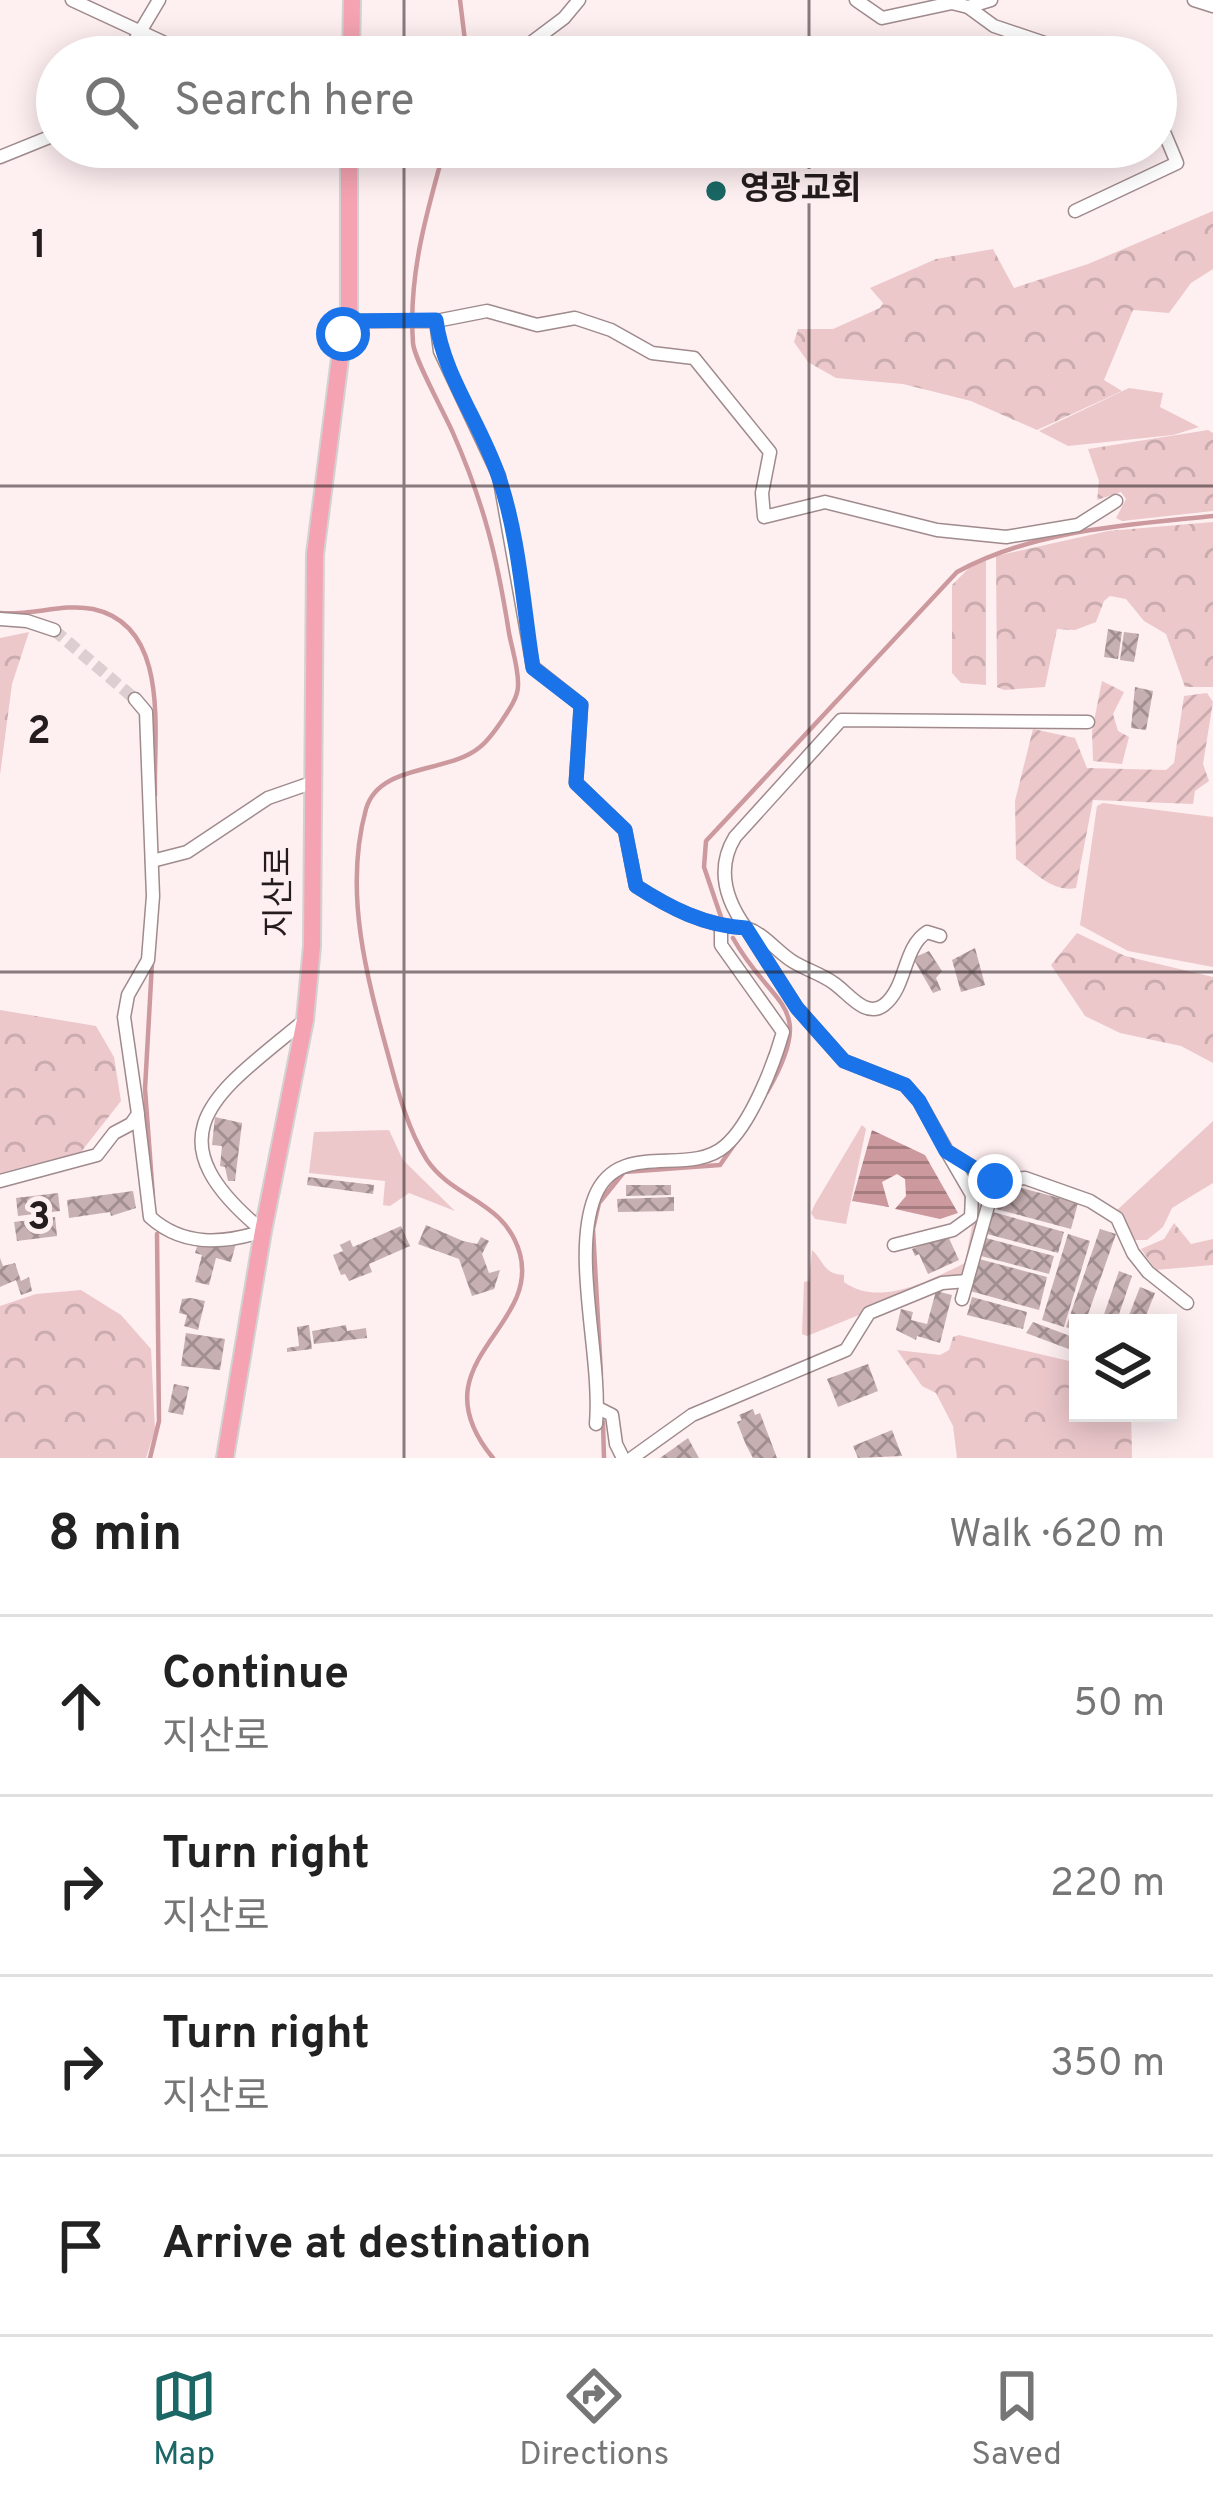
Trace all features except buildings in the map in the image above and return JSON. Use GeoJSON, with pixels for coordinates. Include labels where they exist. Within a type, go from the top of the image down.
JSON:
{"type":"FeatureCollection","features":[{"type":"Feature","properties":{"kind":"main road"},"geometry":{"type":"LineString","coordinates":[[351,36],[352,0]]}},
{"type":"Feature","properties":{"kind":"main road","name":"지산로"},"geometry":{"type":"LineString","coordinates":[[225,1458],[305,1020],[312,946],[315,554],[343,334],[349,321],[349,168]]}},
{"type":"Feature","properties":{"kind":"street"},"geometry":{"type":"LineString","coordinates":[[72,0],[150,36]]}},
{"type":"Feature","properties":{"kind":"street"},"geometry":{"type":"LineString","coordinates":[[134,36],[159,0]]}},
{"type":"Feature","properties":{"kind":"street"},"geometry":{"type":"LineString","coordinates":[[540,36],[579,0]]}},
{"type":"Feature","properties":{"kind":"street"},"geometry":{"type":"LineString","coordinates":[[856,0],[882,19],[952,3],[1024,36]]}},
{"type":"Feature","properties":{"kind":"street"},"geometry":{"type":"LineString","coordinates":[[968,7],[991,0]]}},
{"type":"Feature","properties":{"kind":"street"},"geometry":{"type":"LineString","coordinates":[[1194,0],[1213,6]]}},
{"type":"Feature","properties":{"kind":"street"},"geometry":{"type":"LineString","coordinates":[[0,157],[36,142]]}},
{"type":"Feature","properties":{"kind":"street"},"geometry":{"type":"LineString","coordinates":[[1075,211],[1166,168]]}},
{"type":"Feature","properties":{"kind":"street"},"geometry":{"type":"LineString","coordinates":[[349,321],[429,321],[487,311],[537,325],[575,318],[611,330],[652,353],[694,358],[770,452],[762,493],[764,517],[825,502],[937,530],[1006,537],[1078,525],[1116,501]]}},
{"type":"Feature","properties":{"kind":"street"},"geometry":{"type":"LineString","coordinates":[[429,321],[499,476],[533,668],[581,705],[576,783],[625,830],[636,886],[668,907],[722,927],[756,931],[791,961],[832,982],[862,1007],[884,1005],[899,984],[919,936],[927,932],[940,936]]}},
{"type":"Feature","properties":{"kind":"street"},"geometry":{"type":"LineString","coordinates":[[0,620],[27,621],[54,630]]}},
{"type":"Feature","properties":{"kind":"street"},"geometry":{"type":"LineString","coordinates":[[135,699],[146,712],[152,860],[148,960],[128,995],[124,1018],[150,1217],[162,1228],[221,1243],[263,1231],[206,1172],[201,1148],[205,1120],[219,1091],[305,1020]]}},
{"type":"Feature","properties":{"kind":"street"},"geometry":{"type":"LineString","coordinates":[[894,1245],[953,1230],[971,1217],[972,1195],[919,1101],[905,1085],[844,1061],[797,1008],[729,897],[722,857],[734,837],[842,720],[1088,722]]}},
{"type":"Feature","properties":{"kind":"street"},"geometry":{"type":"LineString","coordinates":[[152,860],[187,852],[268,798],[311,783]]}},
{"type":"Feature","properties":{"kind":"street"},"geometry":{"type":"LineString","coordinates":[[596,1424],[586,1226],[597,1190],[628,1163],[697,1160],[725,1146],[749,1112],[783,1032],[721,945],[722,927]]}},
{"type":"Feature","properties":{"kind":"street"},"geometry":{"type":"LineString","coordinates":[[0,1181],[97,1155],[138,1114]]}},
{"type":"Feature","properties":{"kind":"street"},"geometry":{"type":"LineString","coordinates":[[946,1151],[995,1181],[1025,1178],[1117,1218],[1148,1273],[1186,1303]]}},
{"type":"Feature","properties":{"kind":"street"},"geometry":{"type":"LineString","coordinates":[[962,1299],[995,1181]]}},
{"type":"Feature","properties":{"kind":"street"},"geometry":{"type":"LineString","coordinates":[[598,1408],[612,1414],[616,1444],[628,1458],[692,1414],[846,1350],[869,1313],[942,1283],[967,1281]]}},
{"type":"Feature","properties":{"kind":"green space"},"geometry":{"type":"Polygon","coordinates":[[[1213,211],[1213,269],[1191,283],[1169,313],[1133,310],[1104,380],[1122,391],[1037,430],[971,401],[903,384],[836,378],[808,362],[794,342],[798,329],[833,329],[880,308],[883,303],[870,288],[936,259],[993,249],[1014,288],[1088,264],[1213,211]]]}},
{"type":"Feature","properties":{"kind":"green space"},"geometry":{"type":"Polygon","coordinates":[[[1129,388],[1163,393],[1160,407],[1199,427],[1173,435],[1068,446],[1039,431],[1129,388]]]}},
{"type":"Feature","properties":{"kind":"green space"},"geometry":{"type":"Polygon","coordinates":[[[1208,430],[1213,433],[1213,511],[1122,521],[1116,518],[1126,499],[1121,492],[1097,500],[1099,481],[1088,449],[1208,430]]]}},
{"type":"Feature","properties":{"kind":"green space"},"geometry":{"type":"Polygon","coordinates":[[[1213,522],[1213,687],[1185,687],[1166,634],[1144,621],[1126,599],[1110,596],[1096,622],[1075,630],[1057,629],[1045,687],[997,687],[996,556],[1108,531],[1213,522]]]}},
{"type":"Feature","properties":{"kind":"green space"},"geometry":{"type":"Polygon","coordinates":[[[986,561],[986,685],[961,683],[952,673],[952,585],[973,564],[986,561]]]}},
{"type":"Feature","properties":{"kind":"green space"},"geometry":{"type":"Polygon","coordinates":[[[29,632],[12,684],[0,775],[0,638],[29,632]]]}},
{"type":"Feature","properties":{"kind":"green space"},"geometry":{"type":"Polygon","coordinates":[[[1102,681],[1124,692],[1113,714],[1118,731],[1129,737],[1122,764],[1093,761],[1092,731],[1102,681]]]}},
{"type":"Feature","properties":{"kind":"green space"},"geometry":{"type":"Polygon","coordinates":[[[1207,693],[1213,702],[1203,764],[1209,781],[1195,791],[1193,804],[1093,800],[1076,888],[1052,884],[1016,859],[1015,801],[1033,729],[1075,738],[1087,768],[1166,770],[1174,763],[1184,696],[1207,693]]]}},
{"type":"Feature","properties":{"kind":"green space"},"geometry":{"type":"Polygon","coordinates":[[[1097,806],[1213,817],[1213,967],[1128,951],[1080,925],[1097,806]]]}},
{"type":"Feature","properties":{"kind":"green space"},"geometry":{"type":"Polygon","coordinates":[[[1077,933],[1125,956],[1213,977],[1213,1063],[1181,1046],[1120,1033],[1085,1016],[1051,965],[1077,933]]]}},
{"type":"Feature","properties":{"kind":"green space"},"geometry":{"type":"Polygon","coordinates":[[[0,1010],[96,1026],[114,1057],[121,1101],[81,1152],[0,1173],[0,1010]]]}},
{"type":"Feature","properties":{"kind":"green space"},"geometry":{"type":"Polygon","coordinates":[[[1213,1121],[1213,1183],[1172,1208],[1163,1227],[1147,1240],[1134,1240],[1124,1217],[1115,1212],[1213,1121]]]}},
{"type":"Feature","properties":{"kind":"green space"},"geometry":{"type":"Polygon","coordinates":[[[862,1125],[866,1129],[846,1224],[815,1219],[811,1213],[815,1204],[862,1125]]]}},
{"type":"Feature","properties":{"kind":"green space"},"geometry":{"type":"Polygon","coordinates":[[[389,1130],[403,1160],[455,1211],[409,1193],[390,1206],[383,1205],[385,1181],[309,1173],[314,1132],[389,1130]]]}},
{"type":"Feature","properties":{"kind":"green space"},"geometry":{"type":"Polygon","coordinates":[[[977,1200],[982,1208],[963,1273],[807,1336],[802,1334],[804,1282],[809,1281],[812,1250],[828,1270],[844,1275],[844,1282],[858,1289],[905,1289],[965,1263],[977,1200]]]}},
{"type":"Feature","properties":{"kind":"green space"},"geometry":{"type":"Polygon","coordinates":[[[1174,1223],[1191,1244],[1213,1239],[1213,1265],[1156,1270],[1141,1249],[1164,1239],[1174,1223]]]}},
{"type":"Feature","properties":{"kind":"green space"},"geometry":{"type":"Polygon","coordinates":[[[81,1290],[121,1315],[151,1349],[155,1430],[146,1458],[0,1458],[0,1306],[36,1294],[81,1290]]]}},
{"type":"Feature","properties":{"kind":"green space"},"geometry":{"type":"Polygon","coordinates":[[[953,1337],[1069,1361],[1069,1422],[1131,1422],[1132,1458],[957,1458],[953,1426],[936,1393],[922,1386],[897,1350],[940,1355],[949,1350],[953,1337]]]}},
{"type":"Feature","properties":{"kind":"shaded area"},"geometry":{"type":"Polygon","coordinates":[[[872,1130],[925,1155],[958,1213],[940,1219],[895,1209],[906,1196],[905,1179],[897,1174],[882,1182],[889,1207],[852,1201],[872,1130]]]}},
{"type":"Feature","properties":{"kind":"waterway"},"geometry":{"type":"LineString","coordinates":[[460,0],[464,36]]}},
{"type":"Feature","properties":{"kind":"waterway"},"geometry":{"type":"LineString","coordinates":[[439,168],[416,268],[413,343],[481,507],[500,579],[518,690],[493,734],[480,747],[451,762],[399,776],[373,794],[359,840],[357,903],[373,997],[414,1136],[438,1173],[503,1222],[520,1254],[521,1281],[513,1305],[473,1372],[467,1397],[473,1425],[493,1458]]}},
{"type":"Feature","properties":{"kind":"waterway"},"geometry":{"type":"LineString","coordinates":[[721,917],[704,867],[706,841],[957,572],[1049,538],[1213,516]]}},
{"type":"Feature","properties":{"kind":"waterway"},"geometry":{"type":"LineString","coordinates":[[0,613],[93,609],[118,619],[136,637],[153,686],[155,795]]}},
{"type":"Feature","properties":{"kind":"waterway"},"geometry":{"type":"LineString","coordinates":[[733,938],[775,994],[789,1022],[789,1040],[767,1092]]}},
{"type":"Feature","properties":{"kind":"waterway"},"geometry":{"type":"LineString","coordinates":[[152,963],[145,1089],[153,1197]]}},
{"type":"Feature","properties":{"kind":"waterway"},"geometry":{"type":"LineString","coordinates":[[601,1375],[593,1229],[599,1203],[624,1172],[720,1165],[736,1142]]}},
{"type":"Feature","properties":{"kind":"waterway"},"geometry":{"type":"LineString","coordinates":[[150,1458],[159,1421],[157,1234]]}},
{"type":"Feature","properties":{"kind":"waterway"},"geometry":{"type":"LineString","coordinates":[[603,1422],[604,1458]]}},
{"type":"Feature","properties":{"kind":"tunnel"},"geometry":{"type":"LineString","coordinates":[[54,630],[135,699]]}},
{"type":"Feature","properties":{"kind":"place","name":"영광교회"},"geometry":{"type":"Point","coordinates":[716,191]}},
{"type":"Feature","properties":{"kind":"route"},"geometry":{"type":"LineString","coordinates":[[343,334],[349,321],[436,320],[440,351],[499,476],[533,668],[581,705],[576,783],[625,830],[636,886],[668,907],[722,927],[746,928],[797,1008],[844,1061],[905,1085],[946,1151],[995,1181]]}}]}
